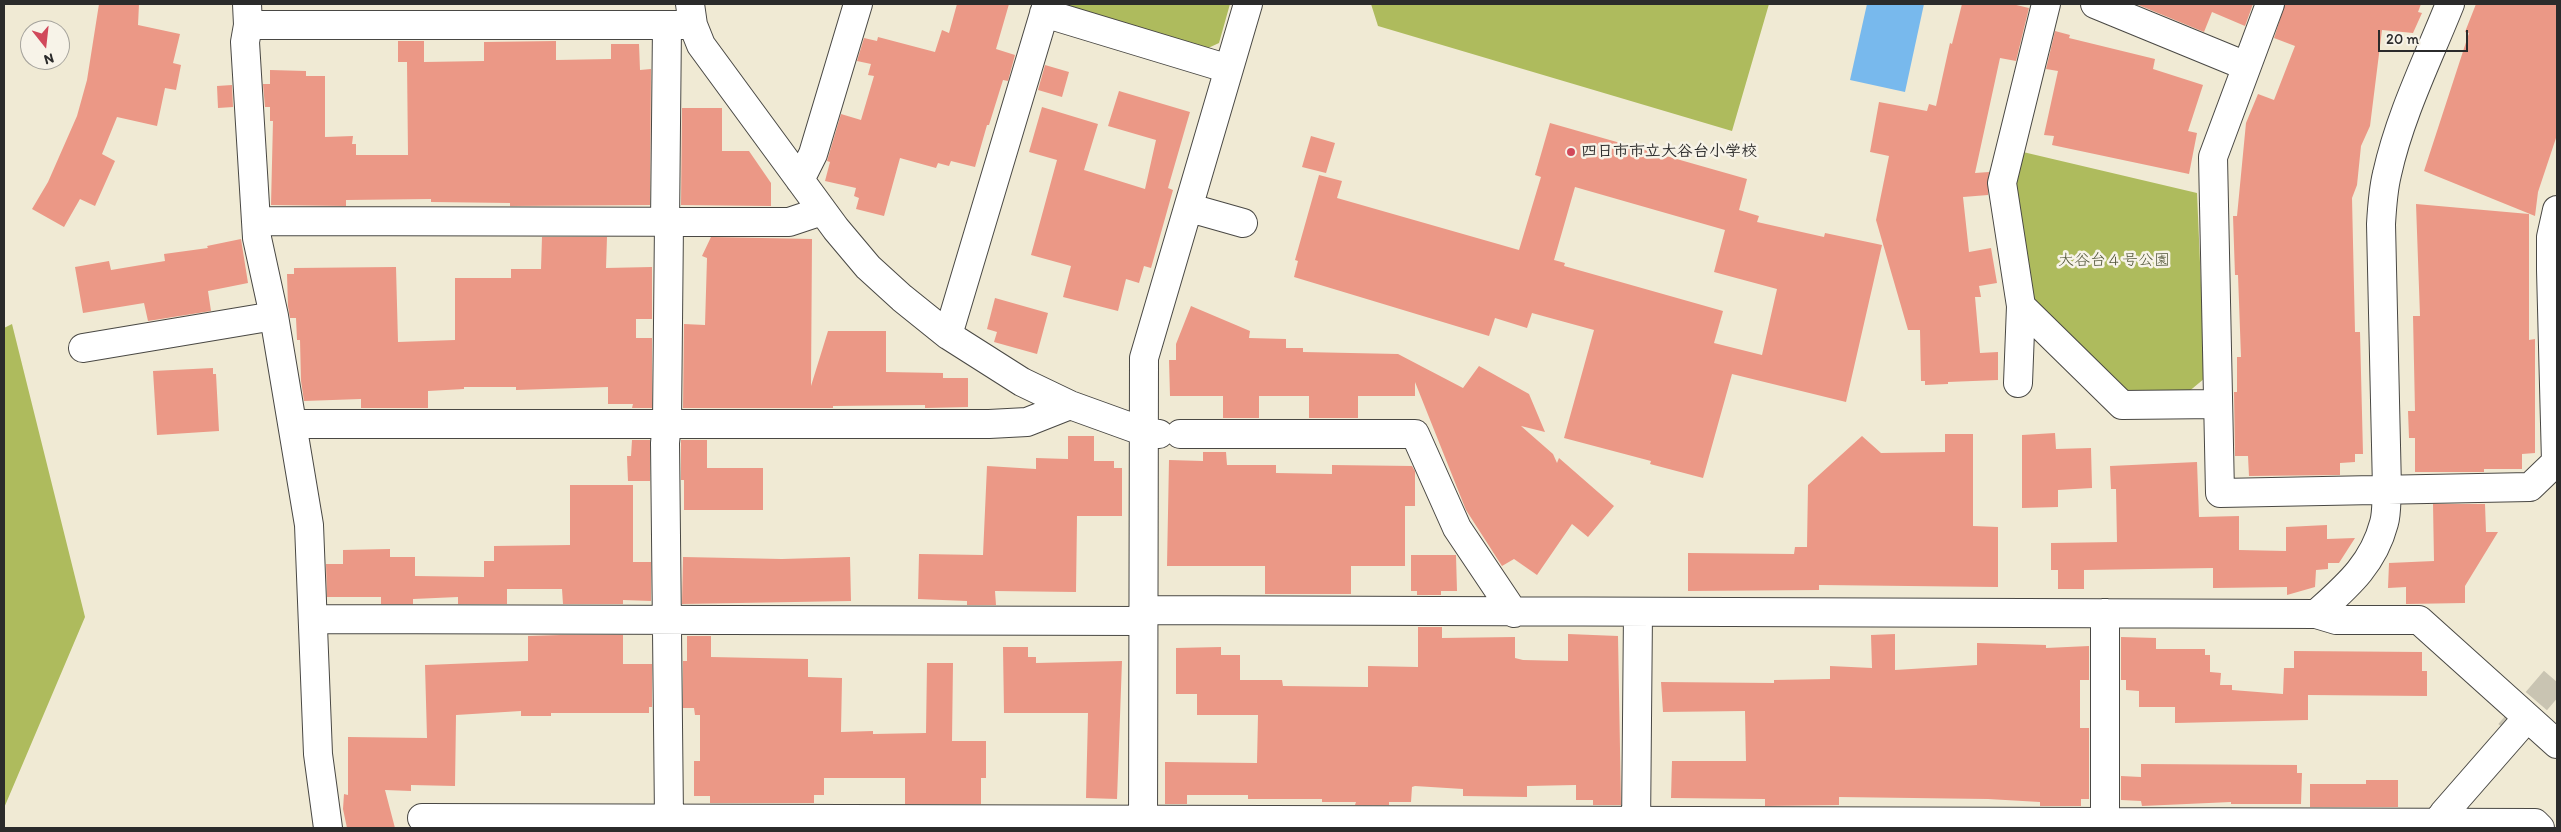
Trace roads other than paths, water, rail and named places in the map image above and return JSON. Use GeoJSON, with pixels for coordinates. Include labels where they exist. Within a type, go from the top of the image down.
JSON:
{"type":"FeatureCollection","features":[{"type":"Feature","properties":{"kind":"street"},"geometry":{"type":"LineString","coordinates":[[800,180],[813,154],[858,4]]}},
{"type":"Feature","properties":{"kind":"street"},"geometry":{"type":"LineString","coordinates":[[1143,823],[1143,615],[1161,433],[1144,358],[1190,208],[1248,4]]}},
{"type":"Feature","properties":{"kind":"street"},"geometry":{"type":"LineString","coordinates":[[2018,383],[2021,306],[2002,183],[2046,4]]}},
{"type":"Feature","properties":{"kind":"street"},"geometry":{"type":"LineString","coordinates":[[2095,4],[2246,66]]}},
{"type":"Feature","properties":{"kind":"street"},"geometry":{"type":"LineString","coordinates":[[2270,4],[2213,157],[2220,493],[2530,487],[2556,462],[2551,254],[2557,210]]}},
{"type":"Feature","properties":{"kind":"street"},"geometry":{"type":"LineString","coordinates":[[2316,614],[2356,578],[2376,545],[2385,522],[2387,489],[2381,224],[2383,198],[2386,176],[2398,134],[2450,4]]}},
{"type":"Feature","properties":{"kind":"street"},"geometry":{"type":"LineString","coordinates":[[948,335],[1045,8],[1229,70]]}},
{"type":"Feature","properties":{"kind":"street"},"geometry":{"type":"LineString","coordinates":[[328,828],[318,754],[309,525],[274,316],[257,238],[245,42],[247,14],[582,15],[683,18]]}},
{"type":"Feature","properties":{"kind":"street"},"geometry":{"type":"LineString","coordinates":[[683,18],[822,211],[868,268],[948,335],[1022,382],[1070,405],[1161,433],[1415,434],[1457,528],[1514,612]]}},
{"type":"Feature","properties":{"kind":"street"},"geometry":{"type":"LineString","coordinates":[[666,821],[668,620],[665,443],[667,422],[667,223],[683,18]]}},
{"type":"Feature","properties":{"kind":"street"},"geometry":{"type":"LineString","coordinates":[[1190,208],[1243,223]]}},
{"type":"Feature","properties":{"kind":"street"},"geometry":{"type":"LineString","coordinates":[[256,221],[789,222],[822,211]]}},
{"type":"Feature","properties":{"kind":"street"},"geometry":{"type":"LineString","coordinates":[[2021,306],[2122,405],[2218,404]]}},
{"type":"Feature","properties":{"kind":"street"},"geometry":{"type":"LineString","coordinates":[[83,348],[274,316]]}},
{"type":"Feature","properties":{"kind":"street"},"geometry":{"type":"LineString","coordinates":[[293,424],[667,422],[989,424],[1027,422],[1070,405]]}},
{"type":"Feature","properties":{"kind":"street"},"geometry":{"type":"LineString","coordinates":[[313,619],[668,620],[1514,612],[2316,614],[2336,620],[2419,620],[2557,744]]}},
{"type":"Feature","properties":{"kind":"street"},"geometry":{"type":"LineString","coordinates":[[1636,825],[1638,612]]}},
{"type":"Feature","properties":{"kind":"street"},"geometry":{"type":"LineString","coordinates":[[2105,613],[2105,825]]}},
{"type":"Feature","properties":{"kind":"street"},"geometry":{"type":"LineString","coordinates":[[2437,826],[2527,718]]}},
{"type":"Feature","properties":{"kind":"street"},"geometry":{"type":"LineString","coordinates":[[422,818],[666,821],[1636,825],[2437,826],[2535,823],[2540,828]]}},
{"type":"Feature","properties":{"kind":"water"},"geometry":{"type":"Polygon","coordinates":[[[1867,4],[1924,4],[1905,92],[1850,80],[1867,4]]]}},
{"type":"Feature","properties":{"kind":"tunnel"},"geometry":{"type":"LineString","coordinates":[[2509,733],[2557,677]]}},
{"type":"Feature","properties":{"kind":"place","name":"四日市市立大谷台小学校"},"geometry":{"type":"Point","coordinates":[1571,152]}},
{"type":"Feature","properties":{"kind":"park label","name":"大谷台４号公園"},"geometry":{"type":"Point","coordinates":[2114,261]}}]}
